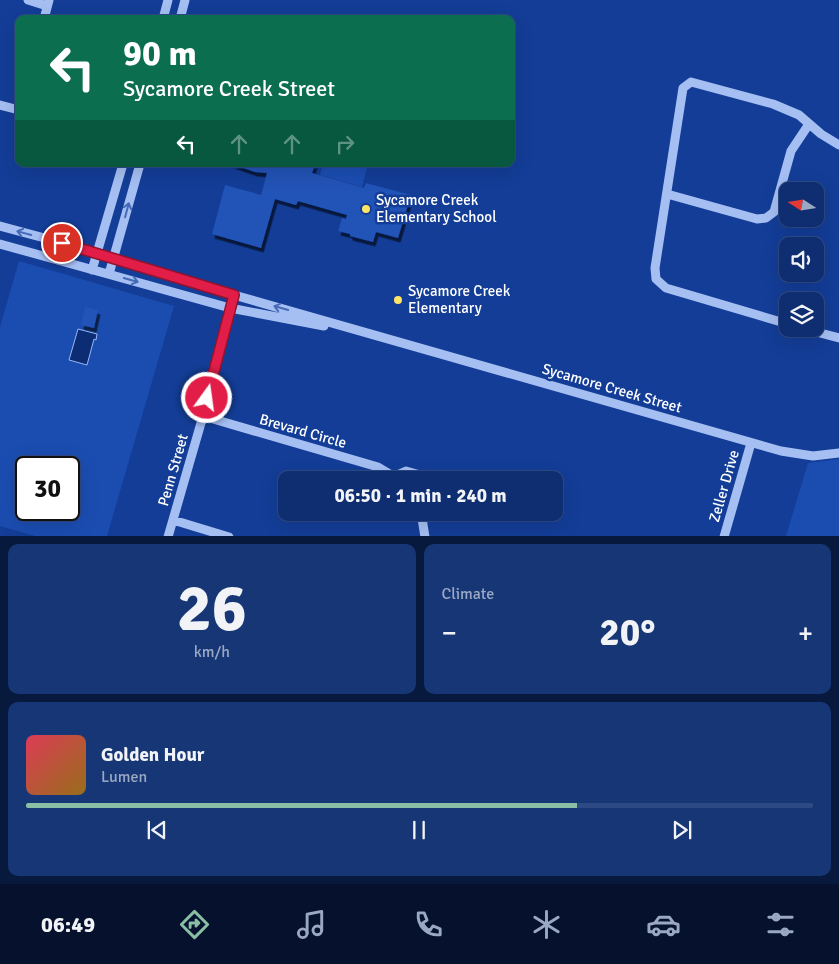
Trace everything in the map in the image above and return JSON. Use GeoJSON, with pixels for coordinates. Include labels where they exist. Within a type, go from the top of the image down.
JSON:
{"type":"FeatureCollection","features":[{"type":"Feature","properties":{"kind":"street"},"geometry":{"type":"LineString","coordinates":[[28,0],[48,3]]}},
{"type":"Feature","properties":{"kind":"street"},"geometry":{"type":"LineString","coordinates":[[164,15],[168,0]]}},
{"type":"Feature","properties":{"kind":"street"},"geometry":{"type":"LineString","coordinates":[[181,15],[185,0]]}},
{"type":"Feature","properties":{"kind":"street"},"geometry":{"type":"LineString","coordinates":[[779,321],[666,288],[656,279],[655,268],[683,88],[692,82],[773,104],[800,115],[821,134],[839,145]]}},
{"type":"Feature","properties":{"kind":"street"},"geometry":{"type":"LineString","coordinates":[[0,105],[15,108]]}},
{"type":"Feature","properties":{"kind":"street"},"geometry":{"type":"LineString","coordinates":[[667,194],[757,219],[766,218],[774,212],[791,151],[810,124]]}},
{"type":"Feature","properties":{"kind":"street"},"geometry":{"type":"LineString","coordinates":[[92,270],[122,167]]}},
{"type":"Feature","properties":{"kind":"street"},"geometry":{"type":"LineString","coordinates":[[109,274],[139,167]]}},
{"type":"Feature","properties":{"kind":"street","name":"Sycamore Creek Street"},"geometry":{"type":"LineString","coordinates":[[0,226],[751,443],[797,455],[813,456],[839,453]]}},
{"type":"Feature","properties":{"kind":"street","name":"Sycamore Creek Street"},"geometry":{"type":"LineString","coordinates":[[0,244],[230,308],[378,335]]}},
{"type":"Feature","properties":{"kind":"street","name":"Penn Street"},"geometry":{"type":"LineString","coordinates":[[168,536],[203,416],[234,295]]}},
{"type":"Feature","properties":{"kind":"street"},"geometry":{"type":"LineString","coordinates":[[824,334],[838,338],[839,328]]}},
{"type":"Feature","properties":{"kind":"street","name":"Brevard Circle"},"geometry":{"type":"LineString","coordinates":[[203,416],[378,467],[385,471]]}},
{"type":"Feature","properties":{"kind":"street","name":"Zeller Drive"},"geometry":{"type":"LineString","coordinates":[[724,536],[751,443]]}},
{"type":"Feature","properties":{"kind":"street"},"geometry":{"type":"LineString","coordinates":[[173,520],[229,536]]}},
{"type":"Feature","properties":{"kind":"street"},"geometry":{"type":"LineString","coordinates":[[424,521],[425,536]]}},
{"type":"Feature","properties":{"kind":"shaded area"},"geometry":{"type":"Polygon","coordinates":[[[322,167],[367,167],[362,187],[320,175],[322,167]]]}},
{"type":"Feature","properties":{"kind":"shaded area"},"geometry":{"type":"Polygon","coordinates":[[[19,261],[174,306],[107,536],[35,536],[0,526],[0,327],[19,261]]]}},
{"type":"Feature","properties":{"kind":"shaded area"},"geometry":{"type":"Polygon","coordinates":[[[78,329],[97,334],[87,365],[69,360],[78,329]]]}},
{"type":"Feature","properties":{"kind":"shaded area"},"geometry":{"type":"Polygon","coordinates":[[[839,459],[839,536],[786,536],[808,463],[839,459]]]}},
{"type":"Feature","properties":{"kind":"building","name":"Sycamore Creek Elementary School"},"geometry":{"type":"Polygon","coordinates":[[[241,167],[314,167],[312,173],[364,188],[366,183],[411,195],[398,238],[376,232],[373,242],[350,236],[350,234],[338,231],[342,218],[346,219],[347,215],[298,201],[296,205],[275,199],[261,248],[212,234],[225,185],[261,195],[267,173],[255,172],[241,167]]]}},
{"type":"Feature","properties":{"kind":"building"},"geometry":{"type":"Polygon","coordinates":[[[85,307],[98,310],[94,328],[81,325],[85,307]]]}},
{"type":"Feature","properties":{"kind":"place","name":"Sycamore Creek Elementary School"},"geometry":{"type":"Point","coordinates":[366,209]}},
{"type":"Feature","properties":{"kind":"place","name":"Sycamore Creek Elementary"},"geometry":{"type":"Point","coordinates":[398,300]}},
{"type":"Feature","properties":{"kind":"route"},"geometry":{"type":"LineString","coordinates":[[62,243],[234,295],[207,398]]}}]}
